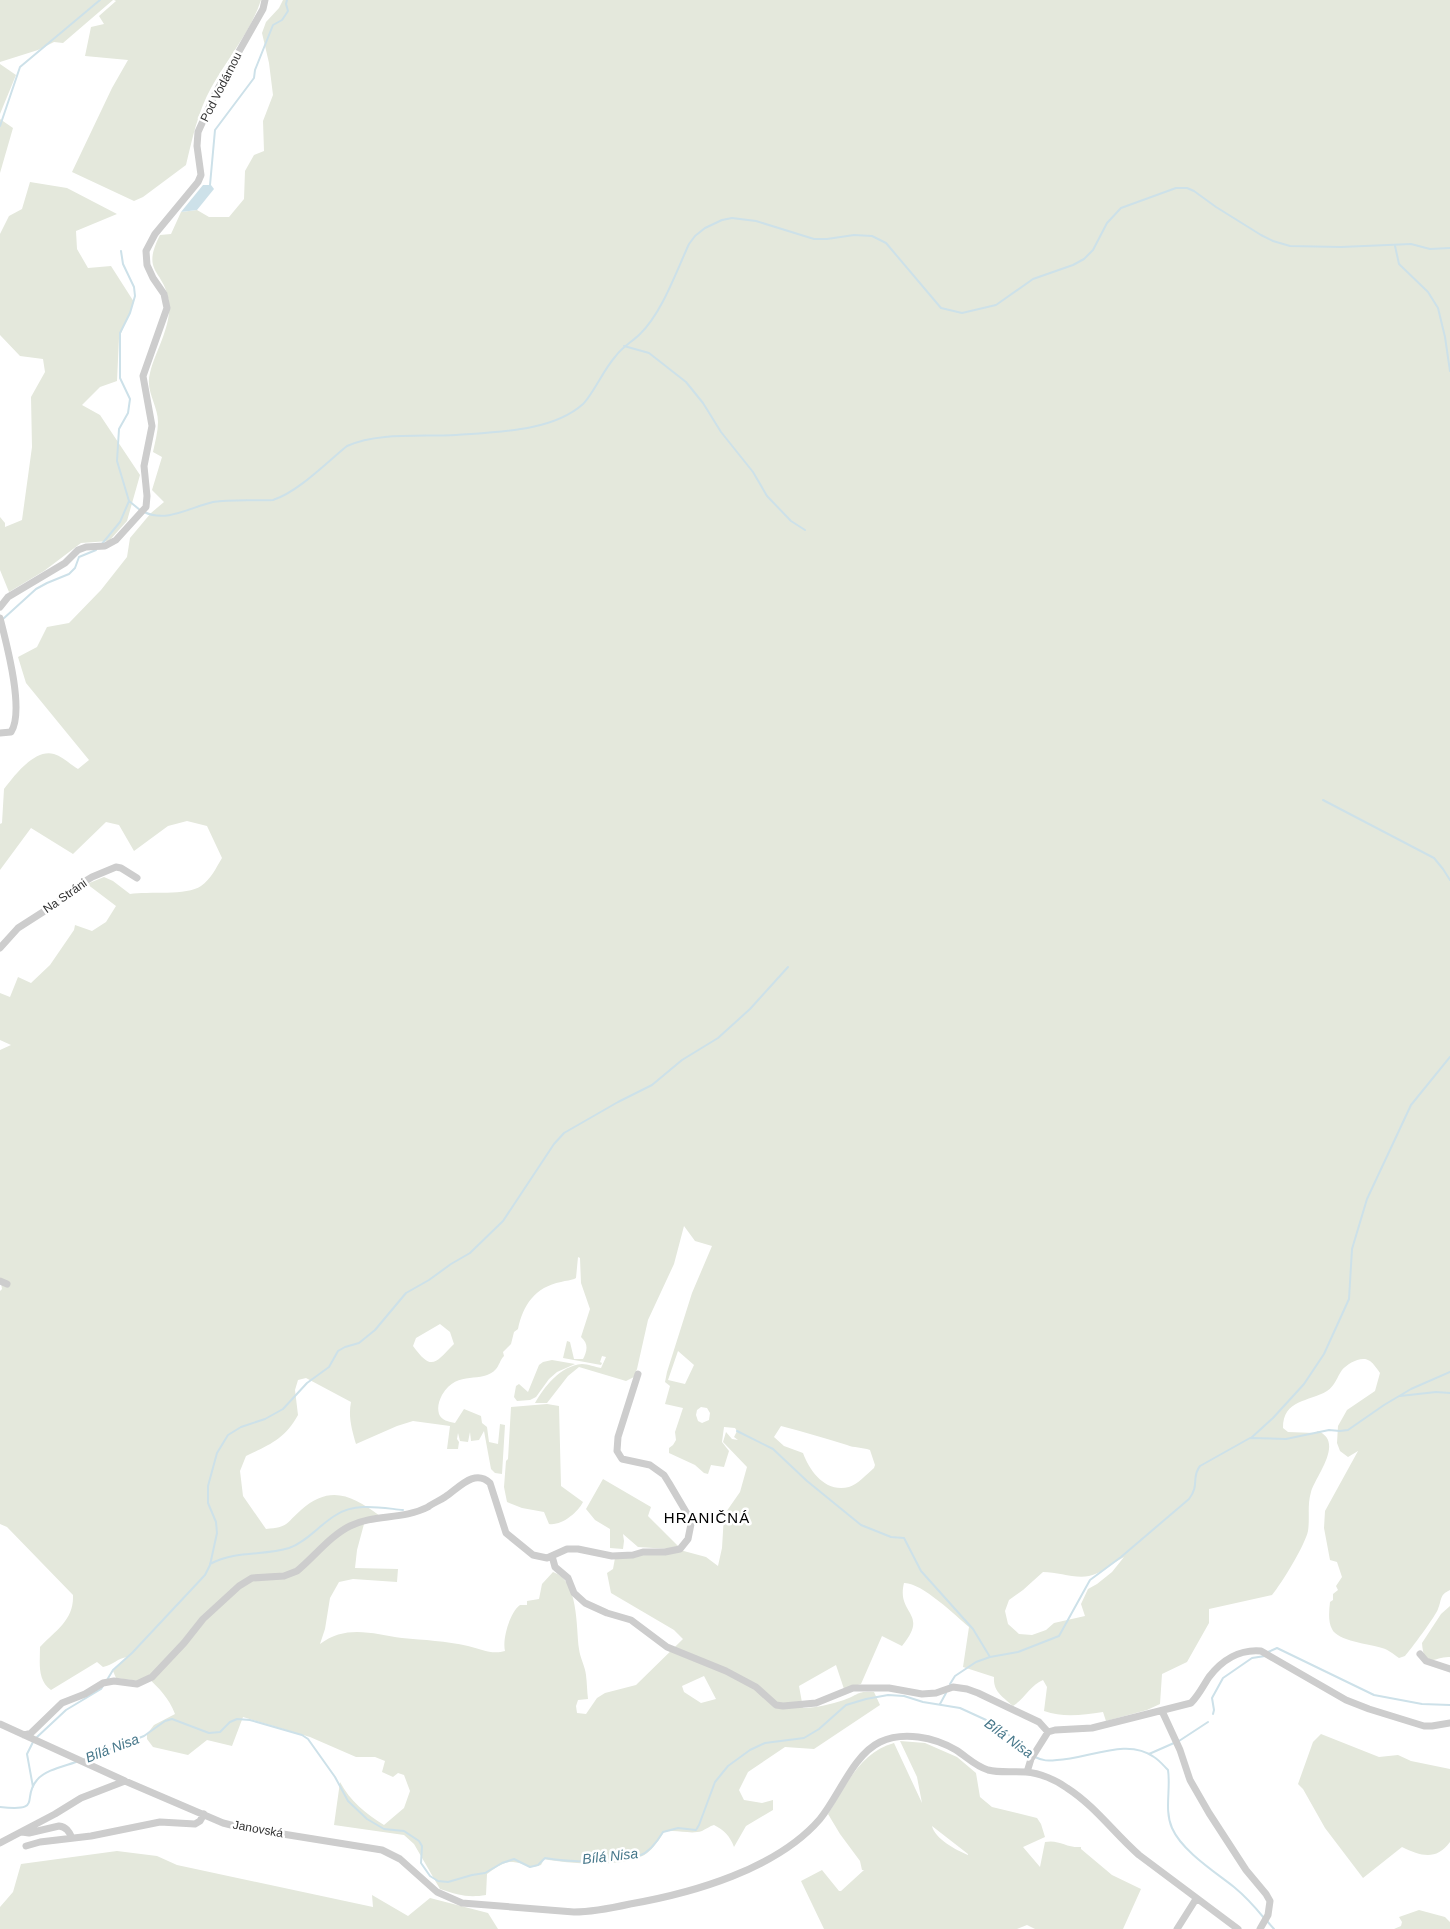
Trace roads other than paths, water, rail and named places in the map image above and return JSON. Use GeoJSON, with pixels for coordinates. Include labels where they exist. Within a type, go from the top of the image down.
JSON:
{"type":"FeatureCollection","features":[{"type":"Feature","properties":{"kind":"street","name":"Pod Vodárnou"},"geometry":{"type":"LineString","coordinates":[[0,607],[8,597],[65,563],[78,550],[86,546],[105,546],[116,540],[146,507],[147,496],[144,466],[152,426],[143,376],[167,308],[164,294],[147,265],[146,251],[155,234],[198,182],[201,175],[197,146],[198,132],[216,92],[263,9],[265,0]]}},
{"type":"Feature","properties":{"kind":"street"},"geometry":{"type":"LineString","coordinates":[[0,618],[11,667],[16,715],[11,732],[0,733]]}},
{"type":"Feature","properties":{"kind":"street","name":"Na Stráni"},"geometry":{"type":"LineString","coordinates":[[0,948],[18,928],[57,903],[92,877],[116,867],[137,878]]}},
{"type":"Feature","properties":{"kind":"street"},"geometry":{"type":"LineString","coordinates":[[0,1280],[7,1284]]}},
{"type":"Feature","properties":{"kind":"street"},"geometry":{"type":"LineString","coordinates":[[27,1736],[53,1710],[67,1700],[86,1694],[103,1683],[114,1681],[133,1684],[144,1682],[161,1669],[203,1619],[239,1586],[252,1578],[292,1574],[343,1530],[359,1522],[412,1514],[420,1511],[445,1497],[468,1480],[478,1477],[487,1480],[493,1488],[506,1533],[533,1555],[542,1557],[552,1556],[557,1552],[572,1548],[612,1556],[633,1556],[643,1552],[665,1552],[680,1548],[688,1539],[691,1530],[689,1517],[664,1475],[650,1464],[622,1459],[617,1451],[618,1437],[638,1374]]}},
{"type":"Feature","properties":{"kind":"street"},"geometry":{"type":"LineString","coordinates":[[552,1556],[554,1567]]}},
{"type":"Feature","properties":{"kind":"street"},"geometry":{"type":"LineString","coordinates":[[542,1557],[568,1578],[574,1593],[585,1603],[607,1614],[631,1620],[668,1647],[726,1671],[756,1687],[776,1705],[804,1706],[816,1704],[853,1688],[888,1688],[922,1694],[936,1693],[953,1687],[978,1693],[1039,1722],[1048,1732]]}},
{"type":"Feature","properties":{"kind":"street"},"geometry":{"type":"LineString","coordinates":[[1027,1772],[1033,1756],[1048,1732],[1092,1728],[1162,1712],[1191,1703],[1220,1664],[1239,1653],[1256,1650],[1273,1657],[1338,1696],[1369,1709],[1424,1726],[1450,1723]]}},
{"type":"Feature","properties":{"kind":"street"},"geometry":{"type":"LineString","coordinates":[[1420,1654],[1426,1661],[1450,1669]]}},
{"type":"Feature","properties":{"kind":"street"},"geometry":{"type":"LineString","coordinates":[[1162,1712],[1180,1750],[1190,1780],[1246,1870],[1270,1901],[1268,1915],[1261,1927]]}},
{"type":"Feature","properties":{"kind":"street","name":"Janovská"},"geometry":{"type":"LineString","coordinates":[[0,1724],[125,1781],[239,1827],[382,1850],[400,1859],[442,1895],[462,1904],[588,1912],[663,1898],[731,1876],[773,1855],[812,1827],[824,1814],[862,1757],[870,1749],[888,1739],[908,1736],[933,1741],[956,1750],[986,1769],[999,1772],[1027,1772],[1052,1780],[1082,1798],[1127,1844],[1196,1899],[1238,1929]]}},
{"type":"Feature","properties":{"kind":"street"},"geometry":{"type":"LineString","coordinates":[[0,1843],[81,1798],[117,1786],[125,1781]]}},
{"type":"Feature","properties":{"kind":"street"},"geometry":{"type":"LineString","coordinates":[[26,1846],[160,1822],[195,1824],[200,1821],[204,1814]]}},
{"type":"Feature","properties":{"kind":"street"},"geometry":{"type":"LineString","coordinates":[[19,1832],[29,1833],[63,1826],[72,1838]]}},
{"type":"Feature","properties":{"kind":"street"},"geometry":{"type":"LineString","coordinates":[[1177,1929],[1196,1899]]}},
{"type":"Feature","properties":{"kind":"waterway"},"geometry":{"type":"LineString","coordinates":[[0,126],[20,67],[100,0]]}},
{"type":"Feature","properties":{"kind":"waterway"},"geometry":{"type":"LineString","coordinates":[[210,185],[215,130],[254,78],[255,70],[273,25],[282,20],[288,11],[287,0]]}},
{"type":"Feature","properties":{"kind":"waterway"},"geometry":{"type":"LineString","coordinates":[[144,512],[161,516],[179,513],[213,502],[273,500],[302,484],[347,446],[359,442],[386,437],[456,435],[523,429],[556,420],[570,413],[583,404],[618,353],[648,325],[662,304],[689,244],[695,236],[705,228],[722,220],[732,218],[756,221],[814,239],[854,235],[872,236],[886,243],[941,308],[962,313],[996,305],[1033,279],[1073,265],[1084,259],[1093,250],[1107,223],[1121,208],[1176,188],[1187,188],[1194,191],[1261,235],[1290,246],[1341,247],[1411,244],[1430,249],[1450,248]]}},
{"type":"Feature","properties":{"kind":"waterway"},"geometry":{"type":"LineString","coordinates":[[1395,246],[1399,264],[1428,292],[1438,308],[1450,371]]}},
{"type":"Feature","properties":{"kind":"waterway"},"geometry":{"type":"LineString","coordinates":[[101,545],[120,522],[129,501],[117,461],[119,429],[128,413],[130,399],[120,378],[120,333],[130,313],[135,296],[134,287],[123,264],[121,251]]}},
{"type":"Feature","properties":{"kind":"waterway"},"geometry":{"type":"LineString","coordinates":[[624,346],[649,353],[686,382],[703,403],[721,432],[753,472],[767,496],[791,521],[805,530]]}},
{"type":"Feature","properties":{"kind":"waterway"},"geometry":{"type":"LineString","coordinates":[[129,501],[140,510]]}},
{"type":"Feature","properties":{"kind":"waterway"},"geometry":{"type":"LineString","coordinates":[[3,619],[36,589],[69,574],[75,568],[79,557],[96,550]]}},
{"type":"Feature","properties":{"kind":"waterway"},"geometry":{"type":"LineString","coordinates":[[1323,800],[1434,858],[1450,880]]}},
{"type":"Feature","properties":{"kind":"waterway"},"geometry":{"type":"LineString","coordinates":[[107,1680],[113,1670],[132,1653],[205,1575],[210,1565],[217,1533],[216,1522],[208,1503],[208,1486],[217,1453],[228,1435],[241,1427],[265,1419],[283,1409],[307,1383],[329,1367],[338,1351],[359,1343],[375,1330],[406,1293],[470,1253],[503,1221],[554,1144],[564,1133],[652,1085],[682,1060],[718,1038],[750,1009],[788,967]]}},
{"type":"Feature","properties":{"kind":"waterway"},"geometry":{"type":"LineString","coordinates":[[1251,1438],[1273,1418],[1304,1384],[1324,1354],[1349,1299],[1352,1249],[1367,1199],[1411,1105],[1450,1057]]}},
{"type":"Feature","properties":{"kind":"waterway"},"geometry":{"type":"LineString","coordinates":[[950,1684],[955,1676],[976,1662],[990,1657],[1018,1652],[1059,1636],[1090,1580],[1121,1557],[1189,1499],[1194,1489],[1197,1470],[1200,1466],[1250,1438],[1286,1439],[1329,1430],[1348,1430],[1411,1389],[1450,1372]]}},
{"type":"Feature","properties":{"kind":"waterway"},"geometry":{"type":"LineString","coordinates":[[1400,1396],[1436,1392],[1450,1393]]}},
{"type":"Feature","properties":{"kind":"waterway"},"geometry":{"type":"LineString","coordinates":[[737,1431],[773,1449],[807,1481],[861,1525],[891,1537],[904,1538],[921,1571],[973,1629],[990,1657]]}},
{"type":"Feature","properties":{"kind":"waterway"},"geometry":{"type":"LineString","coordinates":[[210,1564],[230,1557],[289,1548],[302,1541],[336,1515],[352,1508],[378,1507],[403,1510]]}},
{"type":"Feature","properties":{"kind":"waterway"},"geometry":{"type":"LineString","coordinates":[[1268,1652],[1277,1648],[1374,1695],[1422,1704],[1450,1705]]}},
{"type":"Feature","properties":{"kind":"waterway"},"geometry":{"type":"LineString","coordinates":[[1213,1714],[1212,1698],[1223,1678],[1252,1658],[1265,1656]]}},
{"type":"Feature","properties":{"kind":"waterway"},"geometry":{"type":"LineString","coordinates":[[36,1738],[66,1710],[103,1686]]}},
{"type":"Feature","properties":{"kind":"waterway"},"geometry":{"type":"LineString","coordinates":[[940,1704],[946,1693]]}},
{"type":"Feature","properties":{"kind":"waterway","name":"Bílá Nisa"},"geometry":{"type":"LineString","coordinates":[[83,1760],[144,1736],[165,1721],[172,1719],[209,1733],[220,1732],[230,1722],[237,1719],[250,1720],[302,1735],[308,1739],[335,1777],[348,1801],[367,1819],[384,1829],[404,1831],[419,1841],[422,1846],[421,1863],[430,1876],[438,1881],[448,1882],[485,1873],[502,1863],[514,1859],[530,1867],[538,1865],[545,1858],[592,1861],[630,1859],[639,1856],[650,1849],[663,1832],[678,1828],[696,1830],[715,1782],[728,1766],[750,1750],[765,1743],[804,1738],[819,1729],[846,1705],[866,1699],[888,1695],[904,1696],[923,1702],[960,1708],[997,1725],[1031,1754]]}},
{"type":"Feature","properties":{"kind":"waterway"},"geometry":{"type":"LineString","coordinates":[[1179,1741],[1208,1722]]}},
{"type":"Feature","properties":{"kind":"waterway"},"geometry":{"type":"LineString","coordinates":[[33,1742],[27,1754],[33,1787]]}},
{"type":"Feature","properties":{"kind":"waterway"},"geometry":{"type":"LineString","coordinates":[[1149,1754],[1174,1743]]}},
{"type":"Feature","properties":{"kind":"waterway","name":"Bílá Nisa"},"geometry":{"type":"LineString","coordinates":[[1035,1757],[1048,1761],[1120,1749],[1132,1749],[1143,1751],[1156,1758],[1168,1770],[1168,1814],[1177,1837],[1191,1853],[1242,1894],[1264,1918]]}},
{"type":"Feature","properties":{"kind":"waterway","name":"Bílá Nisa"},"geometry":{"type":"LineString","coordinates":[[0,1807],[14,1808],[27,1805],[37,1780],[50,1771],[76,1762]]}},
{"type":"Feature","properties":{"kind":"waterway","name":"Bílá Nisa"},"geometry":{"type":"LineString","coordinates":[[1267,1921],[1274,1929]]}},
{"type":"Feature","properties":{"kind":"district","name":"HRANIČNÁ"},"geometry":{"type":"Point","coordinates":[707,1518]}}]}
